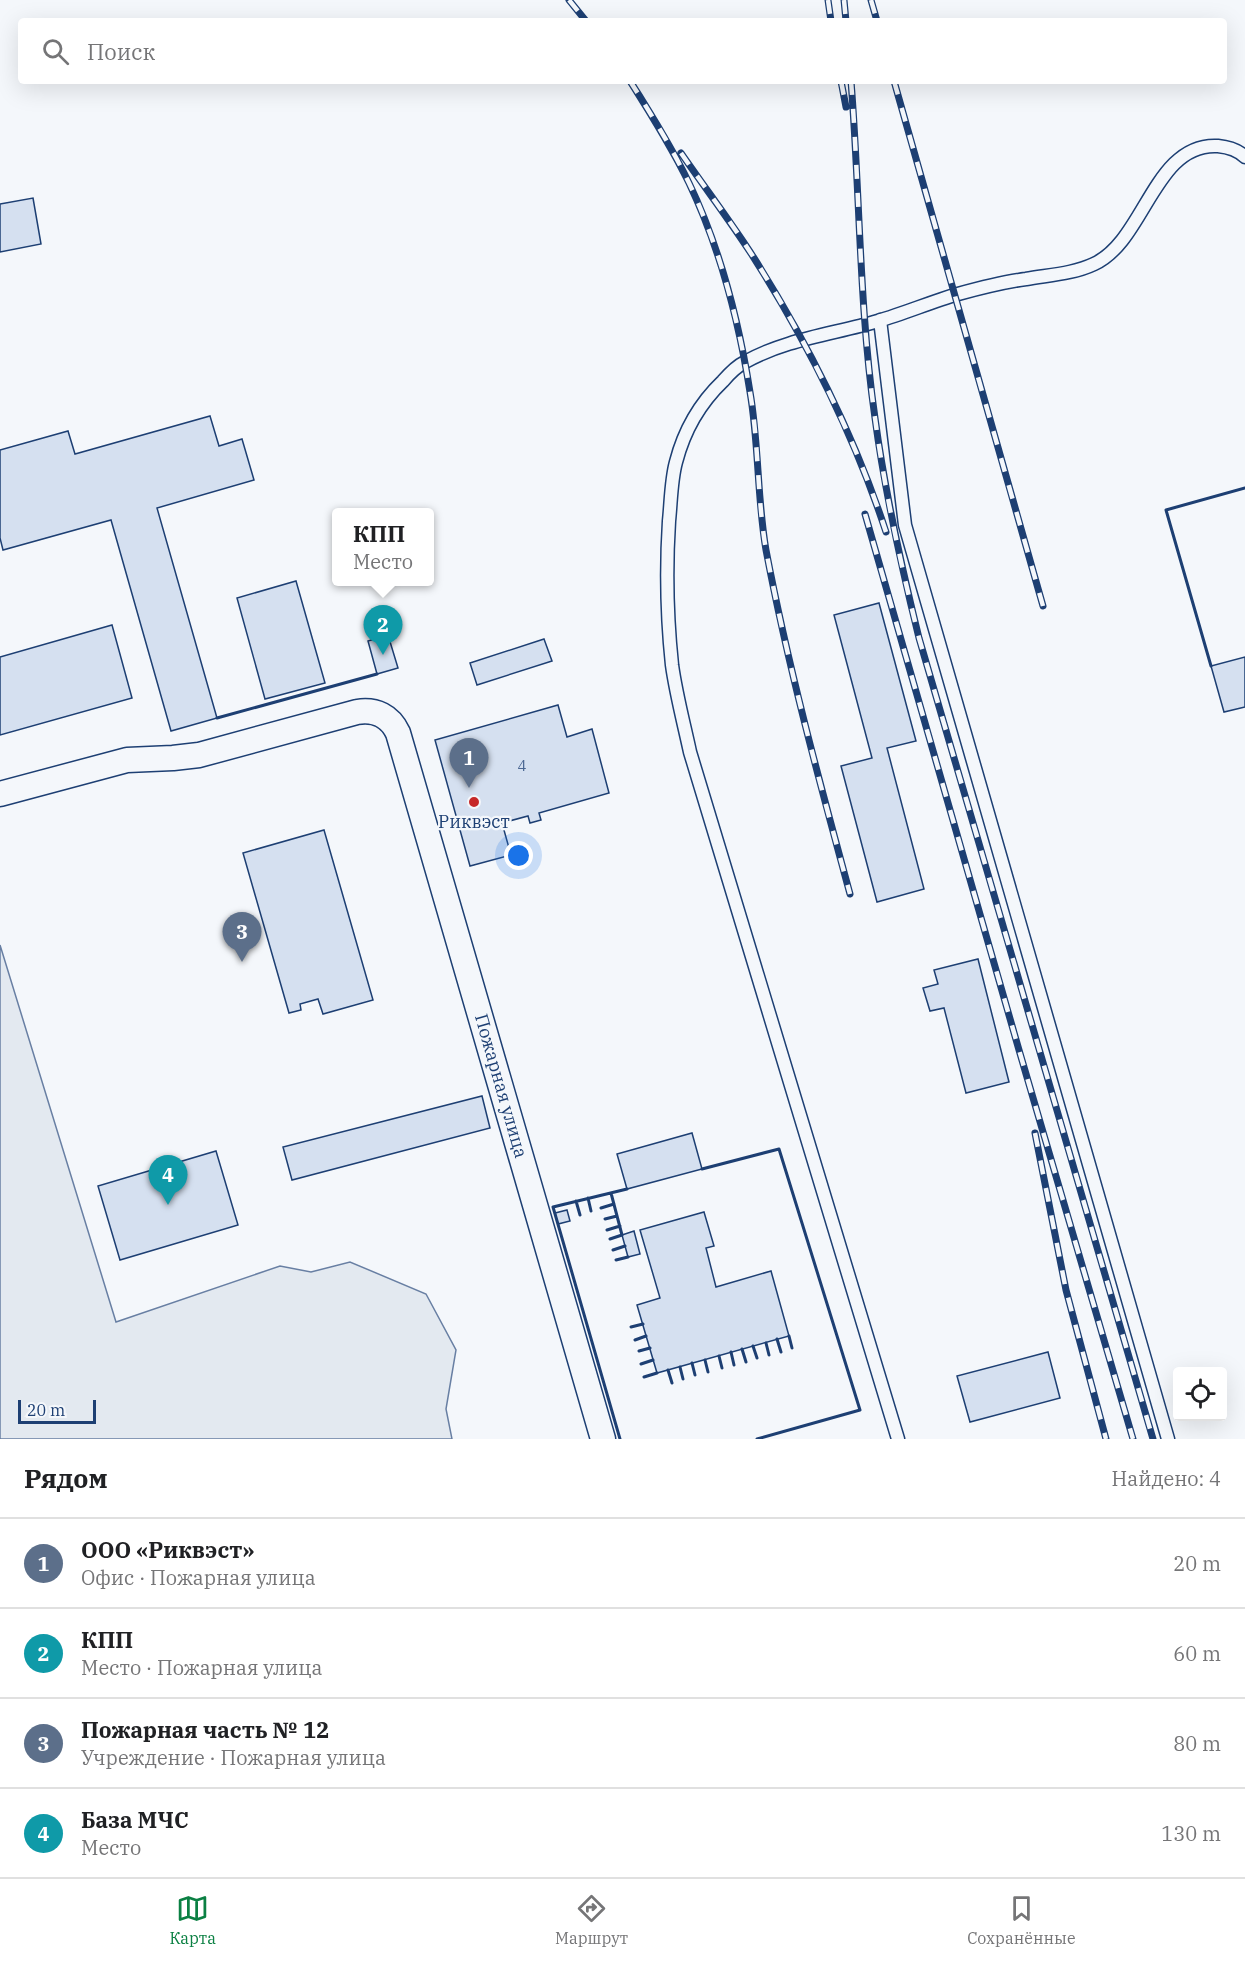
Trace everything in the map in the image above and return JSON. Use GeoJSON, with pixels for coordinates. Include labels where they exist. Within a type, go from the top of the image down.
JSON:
{"type":"FeatureCollection","features":[{"type":"Feature","properties":{"kind":"street","name":"Пожарная улица"},"geometry":{"type":"LineString","coordinates":[[0,794],[127,760],[198,755],[365,711],[372,711],[383,716],[395,726],[603,1439]]}},
{"type":"Feature","properties":{"kind":"lane"},"geometry":{"type":"LineString","coordinates":[[898,1439],[690,752],[672,666],[667,578],[671,497],[676,463],[687,431],[712,392],[744,362],[802,340],[880,320],[956,295],[992,285],[1054,275],[1094,264],[1106,257],[1126,237],[1163,178],[1184,156],[1214,146],[1228,147],[1245,157]]}},
{"type":"Feature","properties":{"kind":"lane"},"geometry":{"type":"LineString","coordinates":[[880,320],[905,525],[1168,1439]]}},
{"type":"Feature","properties":{"kind":"shaded area"},"geometry":{"type":"Polygon","coordinates":[[[0,945],[116,1322],[280,1266],[311,1272],[350,1262],[426,1294],[456,1350],[446,1409],[452,1439],[0,1439],[0,945]]]}},
{"type":"Feature","properties":{"kind":"building"},"geometry":{"type":"Polygon","coordinates":[[[33,198],[41,244],[0,252],[0,204],[33,198]]]}},
{"type":"Feature","properties":{"kind":"building"},"geometry":{"type":"Polygon","coordinates":[[[210,416],[219,446],[242,439],[254,480],[157,508],[217,718],[171,731],[111,520],[3,550],[0,538],[0,450],[68,431],[75,454],[210,416]]]}},
{"type":"Feature","properties":{"kind":"building"},"geometry":{"type":"Polygon","coordinates":[[[296,581],[325,683],[265,699],[237,598],[296,581]]]}},
{"type":"Feature","properties":{"kind":"building"},"geometry":{"type":"Polygon","coordinates":[[[879,603],[916,741],[887,748],[924,889],[877,902],[841,766],[872,758],[834,615],[879,603]]]}},
{"type":"Feature","properties":{"kind":"building"},"geometry":{"type":"Polygon","coordinates":[[[112,625],[132,698],[0,735],[0,657],[112,625]]]}},
{"type":"Feature","properties":{"kind":"building"},"geometry":{"type":"Polygon","coordinates":[[[388,635],[398,668],[377,674],[368,641],[388,635]]]}},
{"type":"Feature","properties":{"kind":"building"},"geometry":{"type":"Polygon","coordinates":[[[544,639],[552,661],[477,685],[470,663],[544,639]]]}},
{"type":"Feature","properties":{"kind":"building"},"geometry":{"type":"Polygon","coordinates":[[[1245,657],[1245,707],[1224,712],[1211,666],[1245,657]]]}},
{"type":"Feature","properties":{"kind":"building"},"geometry":{"type":"Polygon","coordinates":[[[558,705],[567,737],[592,729],[609,793],[539,813],[541,820],[530,823],[528,816],[502,823],[511,855],[470,866],[435,740],[558,705]]]}},
{"type":"Feature","properties":{"kind":"building"},"geometry":{"type":"Polygon","coordinates":[[[324,830],[373,1000],[323,1014],[318,999],[300,1004],[301,1010],[289,1013],[243,853],[324,830]]]}},
{"type":"Feature","properties":{"kind":"building"},"geometry":{"type":"Polygon","coordinates":[[[978,959],[1009,1082],[966,1093],[944,1008],[930,1011],[923,988],[938,984],[934,970],[978,959]]]}},
{"type":"Feature","properties":{"kind":"building"},"geometry":{"type":"Polygon","coordinates":[[[482,1096],[490,1128],[292,1180],[283,1147],[482,1096]]]}},
{"type":"Feature","properties":{"kind":"building"},"geometry":{"type":"Polygon","coordinates":[[[692,1133],[702,1169],[627,1189],[617,1154],[692,1133]]]}},
{"type":"Feature","properties":{"kind":"building"},"geometry":{"type":"Polygon","coordinates":[[[216,1151],[238,1225],[120,1260],[98,1186],[216,1151]]]}},
{"type":"Feature","properties":{"kind":"building"},"geometry":{"type":"Polygon","coordinates":[[[567,1210],[570,1221],[558,1224],[555,1213],[567,1210]]]}},
{"type":"Feature","properties":{"kind":"building"},"geometry":{"type":"Polygon","coordinates":[[[704,1212],[714,1246],[706,1248],[716,1287],[771,1271],[789,1336],[657,1373],[637,1305],[660,1298],[640,1230],[704,1212]]]}},
{"type":"Feature","properties":{"kind":"building"},"geometry":{"type":"Polygon","coordinates":[[[634,1231],[640,1254],[628,1257],[622,1235],[634,1231]]]}},
{"type":"Feature","properties":{"kind":"building"},"geometry":{"type":"Polygon","coordinates":[[[1048,1352],[1060,1398],[970,1422],[957,1376],[1048,1352]]]}},
{"type":"Feature","properties":{"kind":"railway"},"geometry":{"type":"LineString","coordinates":[[569,0],[584,18]]}},
{"type":"Feature","properties":{"kind":"railway"},"geometry":{"type":"LineString","coordinates":[[828,0],[831,18]]}},
{"type":"Feature","properties":{"kind":"railway"},"geometry":{"type":"LineString","coordinates":[[844,0],[846,18]]}},
{"type":"Feature","properties":{"kind":"railway"},"geometry":{"type":"LineString","coordinates":[[871,0],[876,18]]}},
{"type":"Feature","properties":{"kind":"railway"},"geometry":{"type":"LineString","coordinates":[[632,84],[689,183],[710,233],[727,286],[750,392],[766,550],[784,637],[850,894]]}},
{"type":"Feature","properties":{"kind":"railway"},"geometry":{"type":"LineString","coordinates":[[842,84],[846,107]]}},
{"type":"Feature","properties":{"kind":"railway"},"geometry":{"type":"LineString","coordinates":[[851,84],[870,376],[884,474],[900,556],[919,638],[1153,1439]]}},
{"type":"Feature","properties":{"kind":"railway"},"geometry":{"type":"LineString","coordinates":[[895,84],[1043,606]]}},
{"type":"Feature","properties":{"kind":"railway"},"geometry":{"type":"LineString","coordinates":[[681,153],[754,258],[793,323],[845,426],[886,532]]}},
{"type":"Feature","properties":{"kind":"railway"},"geometry":{"type":"LineString","coordinates":[[865,514],[1133,1439]]}},
{"type":"Feature","properties":{"kind":"railway"},"geometry":{"type":"LineString","coordinates":[[1035,1133],[1066,1290],[1106,1439]]}},
{"type":"Feature","properties":{"kind":"wall"},"geometry":{"type":"LineString","coordinates":[[1211,666],[1166,510],[1245,488]]}},
{"type":"Feature","properties":{"kind":"wall"},"geometry":{"type":"LineString","coordinates":[[217,718],[377,674]]}},
{"type":"Feature","properties":{"kind":"wall"},"geometry":{"type":"LineString","coordinates":[[702,1169],[779,1149],[860,1410],[757,1439]]}},
{"type":"Feature","properties":{"kind":"wall"},"geometry":{"type":"LineString","coordinates":[[620,1439],[553,1207],[627,1189]]}},
{"type":"Feature","properties":{"kind":"wall"},"geometry":{"type":"LineString","coordinates":[[610,1239],[622,1235],[611,1193]]}},
{"type":"Feature","properties":{"kind":"wall"},"geometry":{"type":"LineString","coordinates":[[588,1198],[591,1211]]}},
{"type":"Feature","properties":{"kind":"wall"},"geometry":{"type":"LineString","coordinates":[[576,1201],[580,1215]]}},
{"type":"Feature","properties":{"kind":"wall"},"geometry":{"type":"LineString","coordinates":[[601,1208],[614,1204]]}},
{"type":"Feature","properties":{"kind":"wall"},"geometry":{"type":"LineString","coordinates":[[605,1219],[617,1216]]}},
{"type":"Feature","properties":{"kind":"wall"},"geometry":{"type":"LineString","coordinates":[[607,1230],[620,1226]]}},
{"type":"Feature","properties":{"kind":"wall"},"geometry":{"type":"LineString","coordinates":[[613,1250],[625,1246]]}},
{"type":"Feature","properties":{"kind":"wall"},"geometry":{"type":"LineString","coordinates":[[616,1260],[628,1257]]}},
{"type":"Feature","properties":{"kind":"wall"},"geometry":{"type":"LineString","coordinates":[[631,1327],[643,1324]]}},
{"type":"Feature","properties":{"kind":"wall"},"geometry":{"type":"LineString","coordinates":[[635,1340],[646,1336]]}},
{"type":"Feature","properties":{"kind":"wall"},"geometry":{"type":"LineString","coordinates":[[789,1336],[792,1348]]}},
{"type":"Feature","properties":{"kind":"wall"},"geometry":{"type":"LineString","coordinates":[[777,1339],[781,1352]]}},
{"type":"Feature","properties":{"kind":"wall"},"geometry":{"type":"LineString","coordinates":[[766,1343],[769,1355]]}},
{"type":"Feature","properties":{"kind":"wall"},"geometry":{"type":"LineString","coordinates":[[753,1346],[757,1358]]}},
{"type":"Feature","properties":{"kind":"wall"},"geometry":{"type":"LineString","coordinates":[[639,1351],[650,1348]]}},
{"type":"Feature","properties":{"kind":"wall"},"geometry":{"type":"LineString","coordinates":[[742,1349],[746,1362]]}},
{"type":"Feature","properties":{"kind":"wall"},"geometry":{"type":"LineString","coordinates":[[731,1352],[734,1365]]}},
{"type":"Feature","properties":{"kind":"wall"},"geometry":{"type":"LineString","coordinates":[[719,1356],[722,1368]]}},
{"type":"Feature","properties":{"kind":"wall"},"geometry":{"type":"LineString","coordinates":[[641,1364],[653,1360]]}},
{"type":"Feature","properties":{"kind":"wall"},"geometry":{"type":"LineString","coordinates":[[705,1360],[708,1372]]}},
{"type":"Feature","properties":{"kind":"wall"},"geometry":{"type":"LineString","coordinates":[[692,1363],[695,1375]]}},
{"type":"Feature","properties":{"kind":"wall"},"geometry":{"type":"LineString","coordinates":[[680,1367],[683,1379]]}},
{"type":"Feature","properties":{"kind":"wall"},"geometry":{"type":"LineString","coordinates":[[668,1370],[672,1383]]}},
{"type":"Feature","properties":{"kind":"wall"},"geometry":{"type":"LineString","coordinates":[[644,1377],[657,1373]]}},
{"type":"Feature","properties":{"kind":"place","name":"КПП"},"geometry":{"type":"Point","coordinates":[383,655]}},
{"type":"Feature","properties":{"kind":"place","name":"ООО «Риквэст»"},"geometry":{"type":"Point","coordinates":[469,788]}},
{"type":"Feature","properties":{"kind":"place","name":"Риквэст"},"geometry":{"type":"Point","coordinates":[474,802]}},
{"type":"Feature","properties":{"kind":"place","name":"Пожарная часть № 12"},"geometry":{"type":"Point","coordinates":[242,962]}},
{"type":"Feature","properties":{"kind":"place","name":"База МЧС"},"geometry":{"type":"Point","coordinates":[168,1205]}}]}
